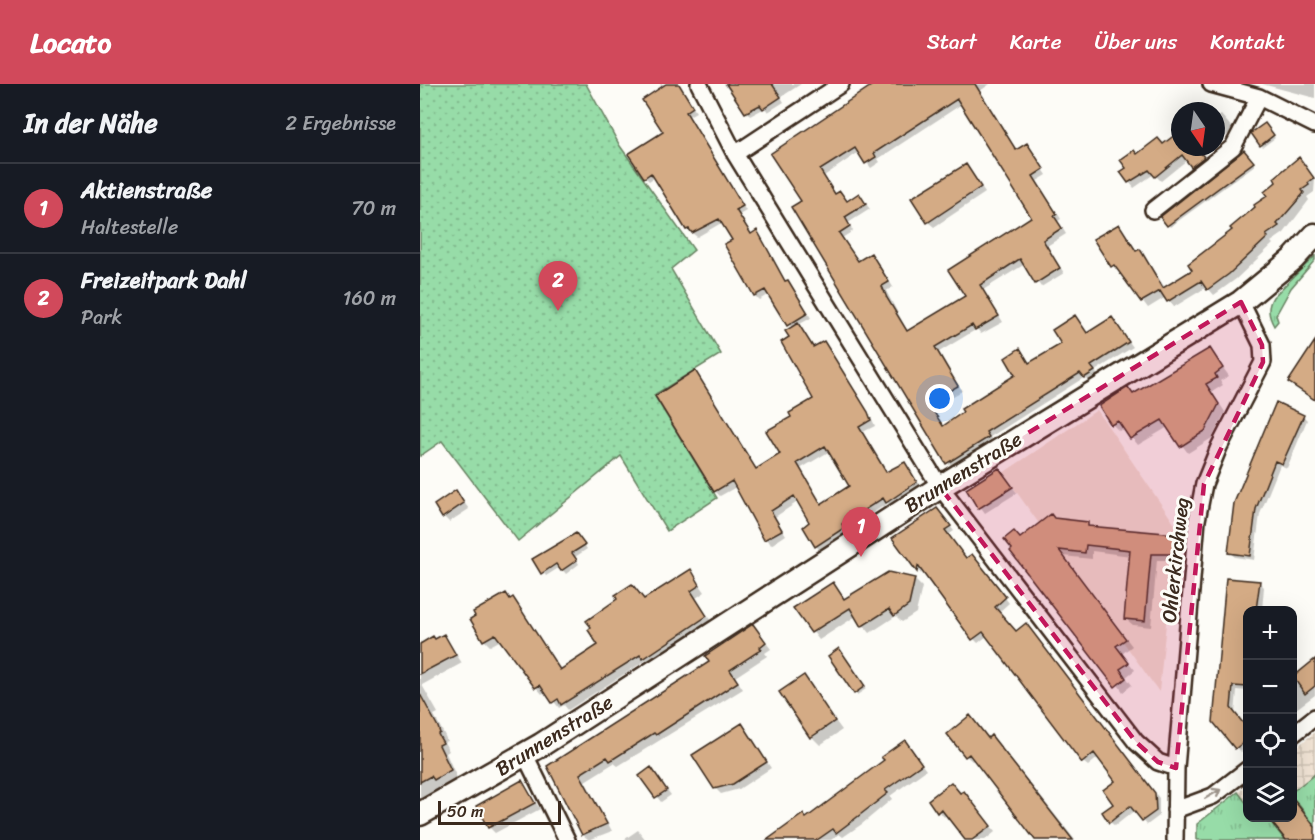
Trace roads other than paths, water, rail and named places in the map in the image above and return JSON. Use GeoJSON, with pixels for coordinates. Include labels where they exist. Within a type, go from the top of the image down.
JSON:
{"type":"FeatureCollection","features":[{"type":"Feature","properties":{"kind":"street"},"geometry":{"type":"LineString","coordinates":[[699,84],[735,154],[940,487],[1136,742],[1158,762],[1176,768]]}},
{"type":"Feature","properties":{"kind":"street"},"geometry":{"type":"LineString","coordinates":[[735,154],[841,84]]}},
{"type":"Feature","properties":{"kind":"street"},"geometry":{"type":"LineString","coordinates":[[1211,84],[1259,97],[1315,125]]}},
{"type":"Feature","properties":{"kind":"street"},"geometry":{"type":"LineString","coordinates":[[1153,210],[1233,147],[1259,97]]}},
{"type":"Feature","properties":{"kind":"street","name":"Brunnenstraße"},"geometry":{"type":"LineString","coordinates":[[420,814],[525,755],[940,487],[1241,302],[1293,259],[1315,235]]}},
{"type":"Feature","properties":{"kind":"street","name":"Ohlerkirchweg"},"geometry":{"type":"LineString","coordinates":[[1175,840],[1176,768],[1197,520],[1204,484],[1219,447],[1263,362],[1262,345],[1241,302]]}},
{"type":"Feature","properties":{"kind":"street"},"geometry":{"type":"LineString","coordinates":[[1297,732],[1315,717]]}},
{"type":"Feature","properties":{"kind":"street"},"geometry":{"type":"LineString","coordinates":[[525,755],[567,840]]}},
{"type":"Feature","properties":{"kind":"street"},"geometry":{"type":"LineString","coordinates":[[1174,810],[1213,796],[1243,773]]}},
{"type":"Feature","properties":{"kind":"place","name":"Freizeitpark Dahl"},"geometry":{"type":"Point","coordinates":[558,311]}},
{"type":"Feature","properties":{"kind":"place","name":"Aktienstraße"},"geometry":{"type":"Point","coordinates":[861,557]}}]}
